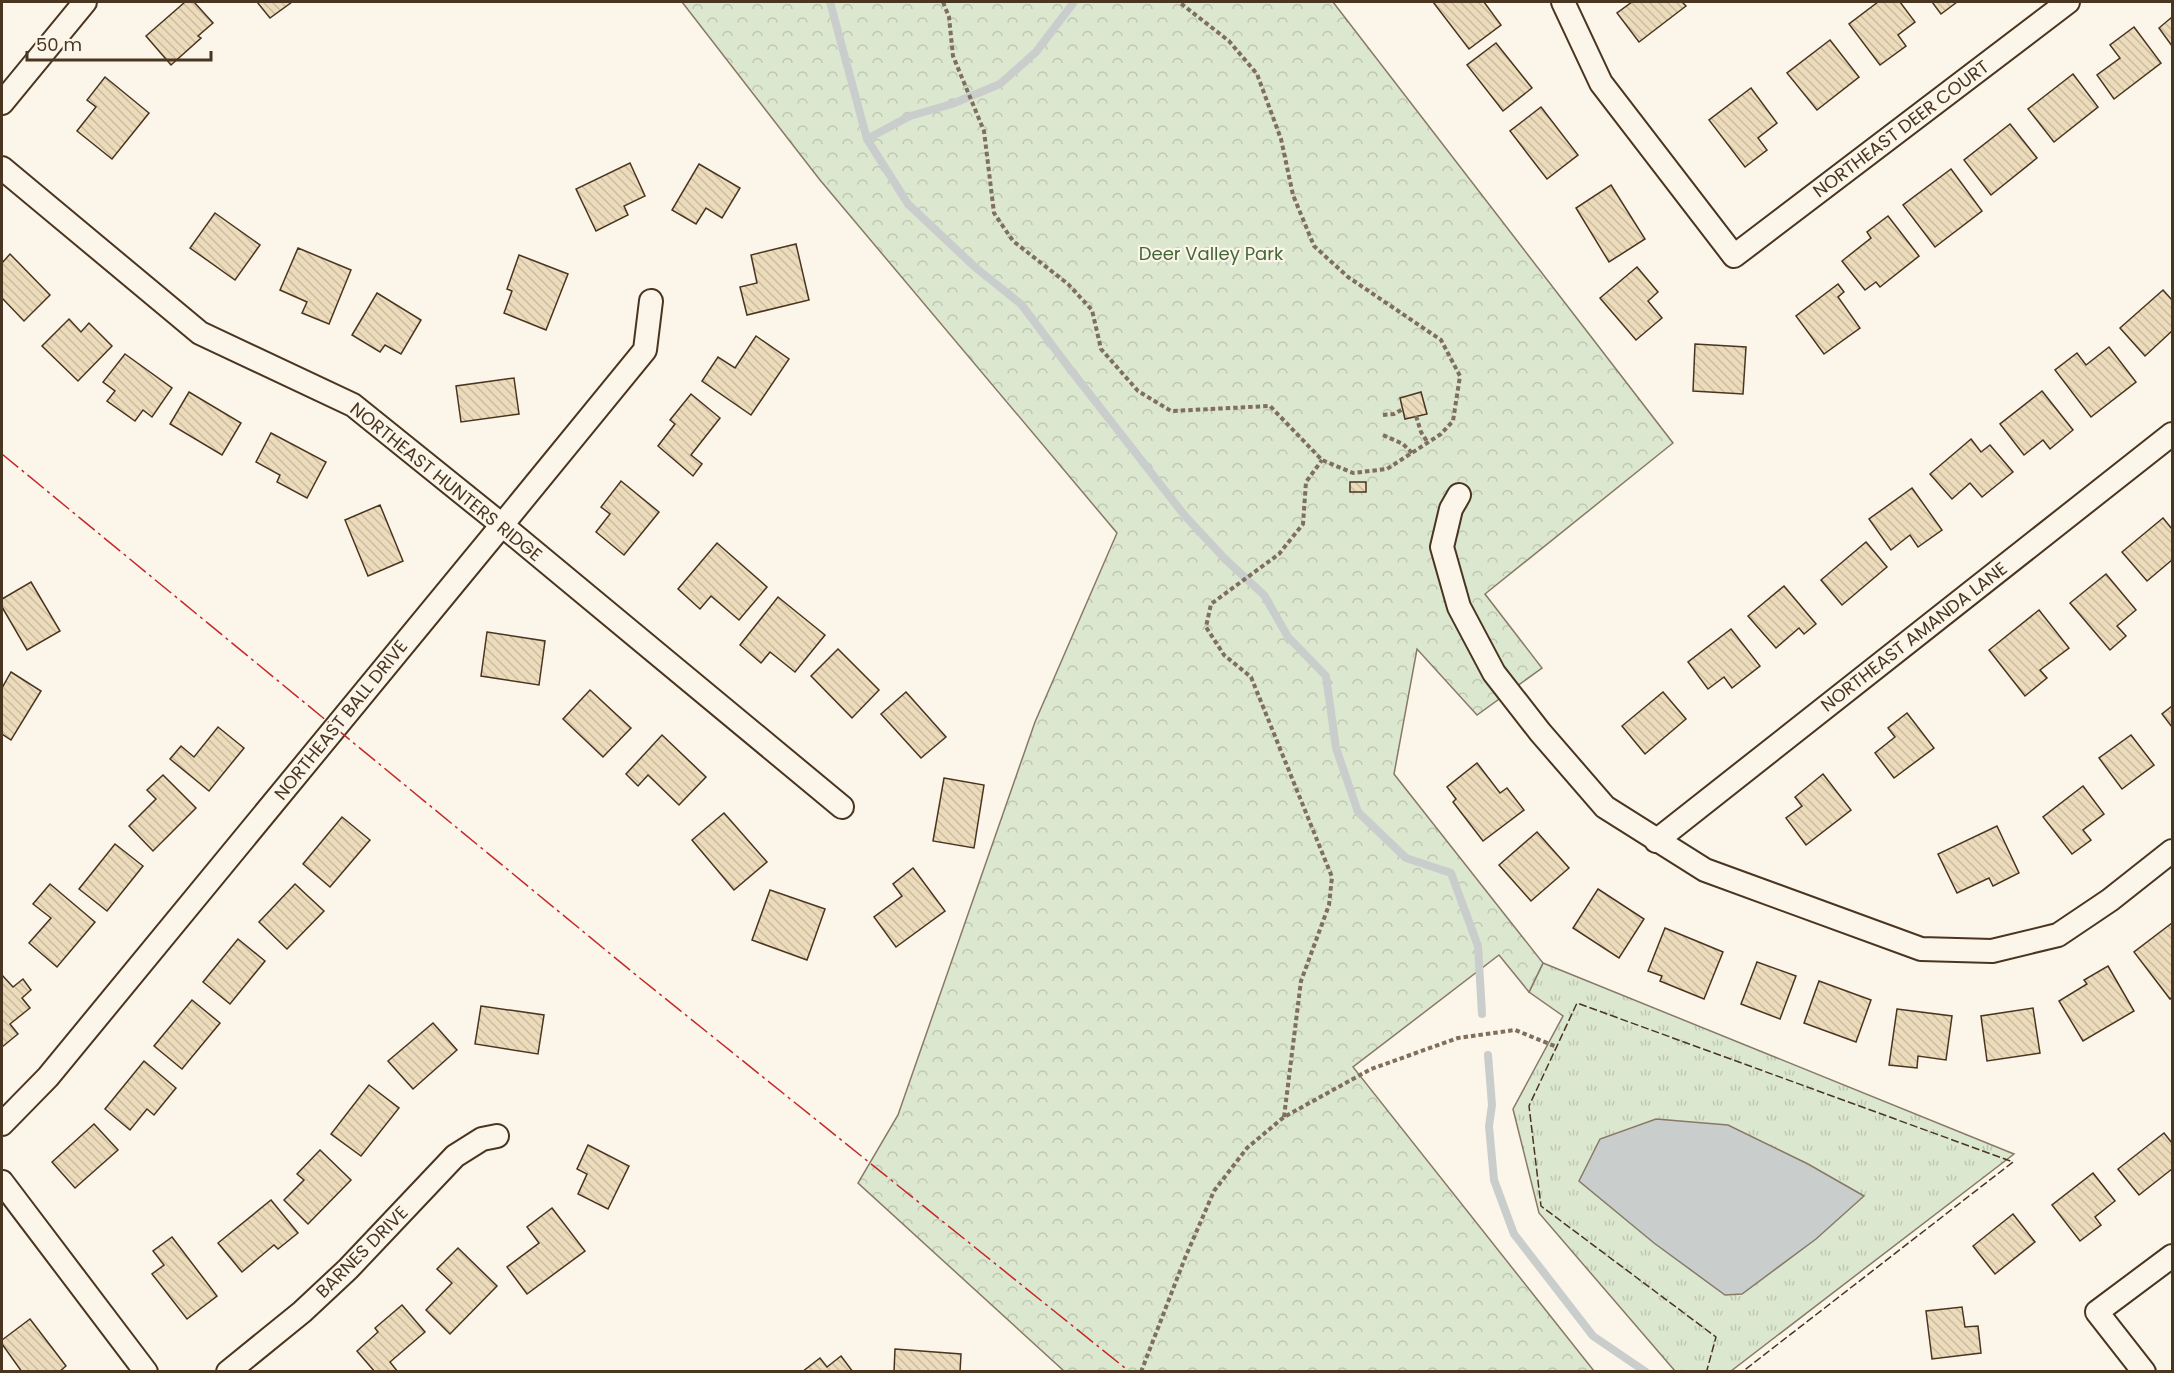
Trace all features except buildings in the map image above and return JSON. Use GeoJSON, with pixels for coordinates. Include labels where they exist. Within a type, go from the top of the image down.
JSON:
{"type":"FeatureCollection","features":[{"type":"Feature","properties":{"kind":"street"},"geometry":{"type":"LineString","coordinates":[[2,103],[85,2]]}},
{"type":"Feature","properties":{"kind":"street","name":"NORTHEAST DEER COURT"},"geometry":{"type":"LineString","coordinates":[[1563,2],[1601,83],[1734,256],[2068,2]]}},
{"type":"Feature","properties":{"kind":"street","name":"NORTHEAST HUNTERS RIDGE"},"geometry":{"type":"LineString","coordinates":[[2,168],[201,333],[353,405],[502,525],[842,807]]}},
{"type":"Feature","properties":{"kind":"street","name":"NORTHEAST BALL DRIVE"},"geometry":{"type":"LineString","coordinates":[[2,1124],[48,1077],[645,350],[651,301]]}},
{"type":"Feature","properties":{"kind":"street","name":"NORTHEAST AMANDA LANE"},"geometry":{"type":"LineString","coordinates":[[1656,841],[2172,434]]}},
{"type":"Feature","properties":{"kind":"street"},"geometry":{"type":"LineString","coordinates":[[1459,495],[1451,510],[1442,547],[1459,607],[1494,673],[1540,732],[1605,807],[1705,870],[1922,948],[1992,951],[2058,935],[2110,900],[2172,851]]}},
{"type":"Feature","properties":{"kind":"street","name":"BARNES DRIVE"},"geometry":{"type":"LineString","coordinates":[[228,1371],[302,1312],[348,1269],[455,1156],[482,1139],[497,1136]]}},
{"type":"Feature","properties":{"kind":"street"},"geometry":{"type":"LineString","coordinates":[[2,1182],[146,1371]]}},
{"type":"Feature","properties":{"kind":"street"},"geometry":{"type":"LineString","coordinates":[[2144,1371],[2097,1312],[2172,1256]]}},
{"type":"Feature","properties":{"kind":"path"},"geometry":{"type":"LineString","coordinates":[[943,2],[949,17],[953,56],[984,130],[994,213],[1013,241],[1068,284],[1092,310],[1101,348],[1138,391],[1171,411],[1270,406],[1322,460],[1353,473],[1387,469],[1441,434],[1453,421],[1460,376],[1441,340],[1348,277],[1314,246],[1293,195],[1281,139],[1257,74],[1229,41],[1179,2]]}},
{"type":"Feature","properties":{"kind":"path"},"geometry":{"type":"LineString","coordinates":[[1383,415],[1394,414],[1403,409]]}},
{"type":"Feature","properties":{"kind":"path"},"geometry":{"type":"LineString","coordinates":[[1416,416],[1420,432],[1428,443]]}},
{"type":"Feature","properties":{"kind":"path"},"geometry":{"type":"LineString","coordinates":[[1383,435],[1403,444],[1412,453]]}},
{"type":"Feature","properties":{"kind":"path"},"geometry":{"type":"LineString","coordinates":[[1284,1117],[1301,981],[1329,905],[1332,877],[1251,677],[1224,655],[1206,627],[1211,604],[1279,554],[1303,524],[1306,482],[1322,460]]}},
{"type":"Feature","properties":{"kind":"path"},"geometry":{"type":"LineString","coordinates":[[1141,1371],[1214,1191],[1247,1148],[1284,1117],[1371,1069],[1458,1038],[1515,1030],[1557,1047]]}},
{"type":"Feature","properties":{"kind":"green space","name":"Deer Valley Park"},"geometry":{"type":"Polygon","coordinates":[[[682,2],[1333,2],[1673,443],[1485,594],[1542,668],[1477,715],[1417,649],[1394,774],[1543,963],[1529,992],[1499,955],[1353,1067],[1594,1371],[1064,1371],[858,1183],[898,1115],[1035,722],[1117,533],[820,180],[682,2]]]}},
{"type":"Feature","properties":{"kind":"green space"},"geometry":{"type":"Polygon","coordinates":[[[1543,963],[2014,1154],[1731,1371],[1675,1371],[1539,1213],[1513,1109],[1563,1016],[1529,992],[1543,963]]]}},
{"type":"Feature","properties":{"kind":"shaded area"},"geometry":{"type":"Polygon","coordinates":[[[1656,1119],[1728,1125],[1808,1164],[1864,1196],[1816,1239],[1742,1294],[1725,1295],[1654,1243],[1579,1181],[1600,1139],[1656,1119]]]}},
{"type":"Feature","properties":{"kind":"waterway"},"geometry":{"type":"LineString","coordinates":[[830,2],[867,139],[908,204],[976,268],[1021,304],[1185,516],[1225,559],[1264,595],[1288,637],[1326,676],[1336,748],[1358,812],[1406,858],[1451,873],[1478,946],[1482,1014]]}},
{"type":"Feature","properties":{"kind":"waterway"},"geometry":{"type":"LineString","coordinates":[[867,139],[910,116],[952,104],[1000,84],[1036,52],[1074,2]]}},
{"type":"Feature","properties":{"kind":"waterway"},"geometry":{"type":"LineString","coordinates":[[1488,1055],[1492,1105],[1489,1126],[1494,1180],[1514,1234],[1593,1336],[1646,1372]]}},
{"type":"Feature","properties":{"kind":"fence"},"geometry":{"type":"LineString","coordinates":[[1710,1372],[1707,1370],[1716,1337],[1541,1206],[1529,1106],[1577,1003],[2013,1162],[1742,1372]]}},
{"type":"Feature","properties":{"kind":"power"},"geometry":{"type":"LineString","coordinates":[[2,454],[636,975],[1130,1372]]}}]}
